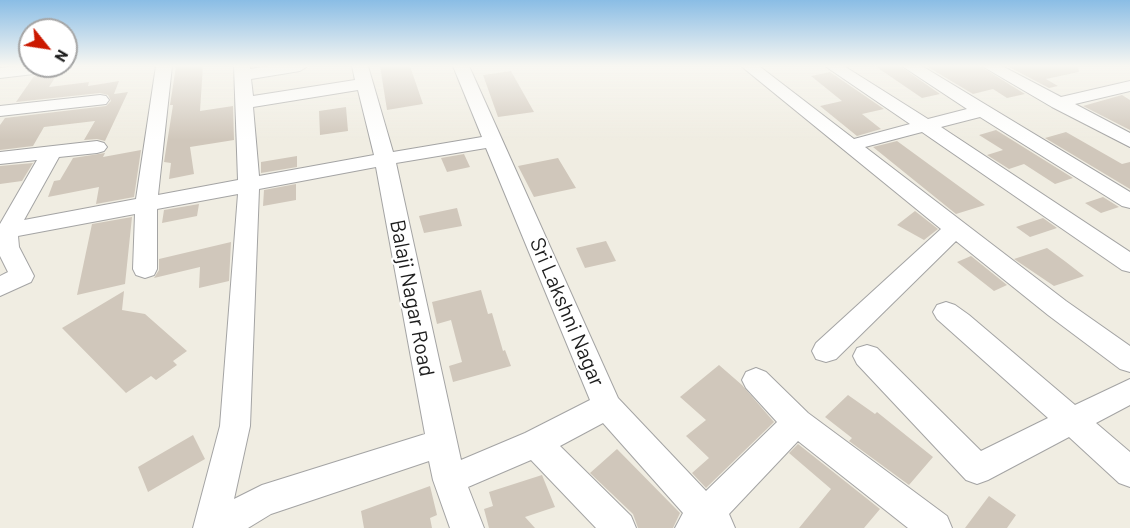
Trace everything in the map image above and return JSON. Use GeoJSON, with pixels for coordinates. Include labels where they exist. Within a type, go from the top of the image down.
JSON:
{"type":"FeatureCollection","features":[{"type":"Feature","properties":{"kind":"street"},"geometry":{"type":"LineString","coordinates":[[145,269],[146,204],[161,91]]}},
{"type":"Feature","properties":{"kind":"street"},"geometry":{"type":"LineString","coordinates":[[210,528],[235,426],[249,185],[244,91]]}},
{"type":"Feature","properties":{"kind":"street"},"geometry":{"type":"LineString","coordinates":[[244,103],[297,91]]}},
{"type":"Feature","properties":{"kind":"street","name":"Balaji Nagar Road"},"geometry":{"type":"LineString","coordinates":[[367,91],[385,159],[449,480],[467,528]]}},
{"type":"Feature","properties":{"kind":"street","name":"Sri Lakshni Nagar"},"geometry":{"type":"LineString","coordinates":[[472,91],[607,406],[705,524]]}},
{"type":"Feature","properties":{"kind":"street"},"geometry":{"type":"LineString","coordinates":[[781,91],[1057,308],[1130,361]]}},
{"type":"Feature","properties":{"kind":"street"},"geometry":{"type":"LineString","coordinates":[[871,91],[1130,264]]}},
{"type":"Feature","properties":{"kind":"street"},"geometry":{"type":"LineString","coordinates":[[951,91],[1130,201]]}},
{"type":"Feature","properties":{"kind":"street"},"geometry":{"type":"LineString","coordinates":[[1038,91],[1130,141]]}},
{"type":"Feature","properties":{"kind":"street"},"geometry":{"type":"LineString","coordinates":[[1058,103],[1110,91]]}},
{"type":"Feature","properties":{"kind":"street"},"geometry":{"type":"LineString","coordinates":[[0,111],[100,100]]}},
{"type":"Feature","properties":{"kind":"street"},"geometry":{"type":"LineString","coordinates":[[852,145],[984,110]]}},
{"type":"Feature","properties":{"kind":"street"},"geometry":{"type":"LineString","coordinates":[[7,231],[385,159],[494,141]]}},
{"type":"Feature","properties":{"kind":"street"},"geometry":{"type":"LineString","coordinates":[[0,158],[98,147]]}},
{"type":"Feature","properties":{"kind":"street"},"geometry":{"type":"LineString","coordinates":[[0,287],[22,276],[7,247],[7,231],[51,153]]}},
{"type":"Feature","properties":{"kind":"street"},"geometry":{"type":"LineString","coordinates":[[826,351],[956,228]]}},
{"type":"Feature","properties":{"kind":"street"},"geometry":{"type":"LineString","coordinates":[[946,312],[1130,472]]}},
{"type":"Feature","properties":{"kind":"street"},"geometry":{"type":"LineString","coordinates":[[867,356],[977,469],[1130,391]]}},
{"type":"Feature","properties":{"kind":"street"},"geometry":{"type":"LineString","coordinates":[[756,381],[797,422],[935,528]]}},
{"type":"Feature","properties":{"kind":"street"},"geometry":{"type":"LineString","coordinates":[[449,480],[536,442],[607,406]]}},
{"type":"Feature","properties":{"kind":"street"},"geometry":{"type":"LineString","coordinates":[[705,524],[797,422]]}},
{"type":"Feature","properties":{"kind":"street"},"geometry":{"type":"LineString","coordinates":[[536,442],[619,528]]}},
{"type":"Feature","properties":{"kind":"street"},"geometry":{"type":"LineString","coordinates":[[216,528],[262,501],[441,443]]}},
{"type":"Feature","properties":{"kind":"building"},"geometry":{"type":"Polygon","coordinates":[[[24,91],[115,91],[114,94],[128,92],[105,141],[84,140],[95,121],[44,127],[33,146],[0,150],[0,125],[5,118],[106,106],[111,101],[108,95],[100,93],[16,102],[24,91]]]}},
{"type":"Feature","properties":{"kind":"building"},"geometry":{"type":"Polygon","coordinates":[[[172,91],[201,91],[200,111],[233,106],[234,140],[190,147],[194,174],[169,179],[171,163],[164,162],[173,105],[170,105],[172,91]]]}},
{"type":"Feature","properties":{"kind":"building"},"geometry":{"type":"Polygon","coordinates":[[[384,91],[418,91],[423,104],[387,110],[384,91]]]}},
{"type":"Feature","properties":{"kind":"building"},"geometry":{"type":"Polygon","coordinates":[[[489,91],[522,91],[534,112],[498,117],[489,91]]]}},
{"type":"Feature","properties":{"kind":"building"},"geometry":{"type":"Polygon","coordinates":[[[829,91],[857,91],[884,109],[862,114],[881,129],[857,136],[820,106],[842,101],[829,91]]]}},
{"type":"Feature","properties":{"kind":"building"},"geometry":{"type":"Polygon","coordinates":[[[911,91],[935,91],[940,94],[922,98],[911,91]]]}},
{"type":"Feature","properties":{"kind":"building"},"geometry":{"type":"Polygon","coordinates":[[[967,91],[986,91],[973,94],[967,91]]]}},
{"type":"Feature","properties":{"kind":"building"},"geometry":{"type":"Polygon","coordinates":[[[996,91],[1020,91],[1025,94],[1007,98],[996,91]]]}},
{"type":"Feature","properties":{"kind":"building"},"geometry":{"type":"Polygon","coordinates":[[[1122,95],[1130,100],[1130,130],[1083,106],[1122,95]]]}},
{"type":"Feature","properties":{"kind":"building"},"geometry":{"type":"Polygon","coordinates":[[[346,107],[348,131],[320,135],[319,111],[346,107]]]}},
{"type":"Feature","properties":{"kind":"building"},"geometry":{"type":"Polygon","coordinates":[[[996,130],[1073,178],[1055,184],[1024,164],[1009,169],[987,155],[1003,150],[979,135],[996,130]]]}},
{"type":"Feature","properties":{"kind":"building"},"geometry":{"type":"Polygon","coordinates":[[[1066,132],[1122,164],[1130,162],[1130,189],[1045,138],[1066,132]]]}},
{"type":"Feature","properties":{"kind":"building"},"geometry":{"type":"Polygon","coordinates":[[[897,141],[985,205],[956,214],[873,147],[897,141]]]}},
{"type":"Feature","properties":{"kind":"building"},"geometry":{"type":"Polygon","coordinates":[[[141,150],[134,197],[96,204],[99,187],[48,197],[54,181],[60,180],[73,158],[105,153],[103,157],[141,150]]]}},
{"type":"Feature","properties":{"kind":"building"},"geometry":{"type":"Polygon","coordinates":[[[464,154],[470,167],[447,172],[441,158],[464,154]]]}},
{"type":"Feature","properties":{"kind":"building"},"geometry":{"type":"Polygon","coordinates":[[[297,156],[297,167],[261,173],[261,162],[297,156]]]}},
{"type":"Feature","properties":{"kind":"building"},"geometry":{"type":"Polygon","coordinates":[[[558,158],[576,188],[534,197],[518,166],[558,158]]]}},
{"type":"Feature","properties":{"kind":"building"},"geometry":{"type":"Polygon","coordinates":[[[33,163],[22,181],[0,184],[0,166],[33,163]]]}},
{"type":"Feature","properties":{"kind":"building"},"geometry":{"type":"Polygon","coordinates":[[[296,184],[296,200],[263,206],[264,190],[296,184]]]}},
{"type":"Feature","properties":{"kind":"building"},"geometry":{"type":"Polygon","coordinates":[[[1103,197],[1119,207],[1101,213],[1085,203],[1103,197]]]}},
{"type":"Feature","properties":{"kind":"building"},"geometry":{"type":"Polygon","coordinates":[[[199,204],[197,216],[162,223],[164,210],[199,204]]]}},
{"type":"Feature","properties":{"kind":"building"},"geometry":{"type":"Polygon","coordinates":[[[457,208],[462,226],[424,233],[419,216],[457,208]]]}},
{"type":"Feature","properties":{"kind":"building"},"geometry":{"type":"Polygon","coordinates":[[[915,211],[938,229],[924,240],[897,225],[915,211]]]}},
{"type":"Feature","properties":{"kind":"building"},"geometry":{"type":"Polygon","coordinates":[[[132,217],[125,284],[77,295],[92,224],[132,217]]]}},
{"type":"Feature","properties":{"kind":"building"},"geometry":{"type":"Polygon","coordinates":[[[1043,218],[1057,228],[1030,237],[1016,227],[1043,218]]]}},
{"type":"Feature","properties":{"kind":"building"},"geometry":{"type":"Polygon","coordinates":[[[606,241],[616,261],[585,268],[576,248],[606,241]]]}},
{"type":"Feature","properties":{"kind":"building"},"geometry":{"type":"Polygon","coordinates":[[[231,242],[229,281],[199,288],[200,267],[154,278],[159,270],[159,259],[231,242]]]}},
{"type":"Feature","properties":{"kind":"building"},"geometry":{"type":"Polygon","coordinates":[[[1047,248],[1084,276],[1054,286],[1014,259],[1047,248]]]}},
{"type":"Feature","properties":{"kind":"building"},"geometry":{"type":"Polygon","coordinates":[[[971,256],[1007,285],[994,291],[957,262],[971,256]]]}},
{"type":"Feature","properties":{"kind":"building"},"geometry":{"type":"Polygon","coordinates":[[[481,290],[488,314],[492,313],[503,351],[505,350],[511,366],[453,382],[449,366],[462,362],[451,320],[437,324],[432,302],[481,290]]]}},
{"type":"Feature","properties":{"kind":"building"},"geometry":{"type":"Polygon","coordinates":[[[124,291],[122,310],[145,314],[187,351],[173,361],[177,365],[156,380],[151,376],[126,393],[62,328],[124,291]]]}},
{"type":"Feature","properties":{"kind":"building"},"geometry":{"type":"Polygon","coordinates":[[[719,365],[742,385],[774,422],[706,488],[692,473],[709,458],[686,436],[706,420],[680,397],[719,365]]]}},
{"type":"Feature","properties":{"kind":"building"},"geometry":{"type":"Polygon","coordinates":[[[848,395],[875,414],[877,412],[933,457],[909,485],[849,441],[852,438],[825,417],[848,395]]]}},
{"type":"Feature","properties":{"kind":"building"},"geometry":{"type":"Polygon","coordinates":[[[193,435],[205,459],[148,492],[138,467],[193,435]]]}},
{"type":"Feature","properties":{"kind":"building"},"geometry":{"type":"Polygon","coordinates":[[[798,444],[880,509],[864,528],[799,528],[831,489],[789,453],[798,444]]]}},
{"type":"Feature","properties":{"kind":"building"},"geometry":{"type":"Polygon","coordinates":[[[617,449],[680,513],[673,528],[638,528],[633,514],[590,473],[617,449]]]}},
{"type":"Feature","properties":{"kind":"building"},"geometry":{"type":"Polygon","coordinates":[[[542,475],[555,507],[525,517],[535,528],[489,528],[484,509],[493,506],[489,492],[542,475]]]}},
{"type":"Feature","properties":{"kind":"building"},"geometry":{"type":"Polygon","coordinates":[[[430,486],[437,515],[430,518],[432,528],[364,528],[361,511],[430,486]]]}},
{"type":"Feature","properties":{"kind":"building"},"geometry":{"type":"Polygon","coordinates":[[[989,496],[1016,515],[1007,528],[965,528],[989,496]]]}}]}
